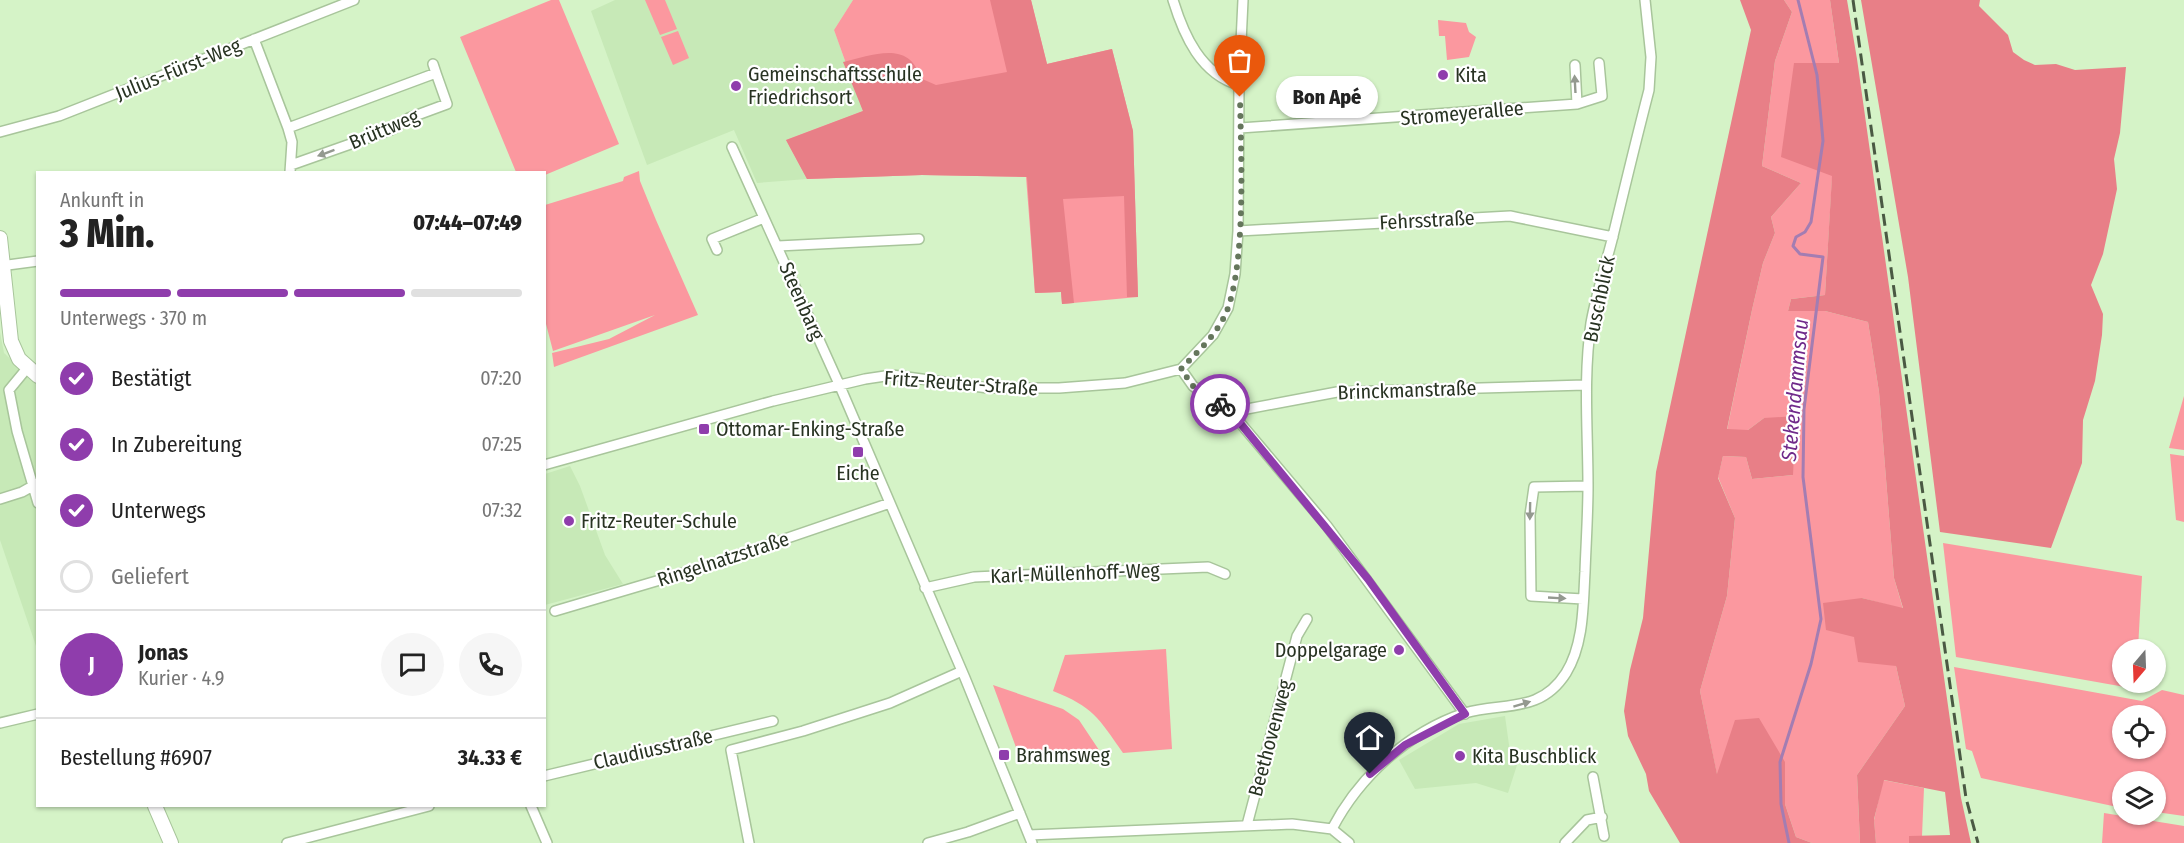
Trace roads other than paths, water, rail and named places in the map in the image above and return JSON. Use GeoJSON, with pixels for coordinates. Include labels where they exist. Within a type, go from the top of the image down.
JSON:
{"type":"FeatureCollection","features":[{"type":"Feature","properties":{"kind":"street","name":"Julius-Fürst-Weg"},"geometry":{"type":"LineString","coordinates":[[0,132],[59,116],[354,0]]}},
{"type":"Feature","properties":{"kind":"street"},"geometry":{"type":"LineString","coordinates":[[1173,0],[1194,50],[1207,69],[1222,81],[1239,85]]}},
{"type":"Feature","properties":{"kind":"street"},"geometry":{"type":"LineString","coordinates":[[1243,0],[1235,274],[1228,308],[1213,335],[1181,369],[1193,386],[1231,412],[1368,579],[1465,714]]}},
{"type":"Feature","properties":{"kind":"street","name":"Buschblick"},"geometry":{"type":"LineString","coordinates":[[1332,829],[1346,803],[1360,784],[1379,766],[1418,737],[1465,714],[1524,705],[1541,696],[1565,675],[1574,657],[1580,638],[1583,599],[1588,486],[1585,384],[1591,322],[1648,90],[1651,57],[1645,0]]}},
{"type":"Feature","properties":{"kind":"street"},"geometry":{"type":"LineString","coordinates":[[254,39],[292,142],[290,169]]}},
{"type":"Feature","properties":{"kind":"street","name":"Stromeyerallee"},"geometry":{"type":"LineString","coordinates":[[1240,128],[1577,104],[1602,96],[1599,63]]}},
{"type":"Feature","properties":{"kind":"street"},"geometry":{"type":"LineString","coordinates":[[1575,64],[1577,104]]}},
{"type":"Feature","properties":{"kind":"street","name":"Brüttweg"},"geometry":{"type":"LineString","coordinates":[[288,128],[435,69],[447,104],[409,118],[393,129],[290,169]]}},
{"type":"Feature","properties":{"kind":"street","name":"Steenbarg"},"geometry":{"type":"LineString","coordinates":[[732,147],[839,384]]}},
{"type":"Feature","properties":{"kind":"street","name":"Fehrsstraße"},"geometry":{"type":"LineString","coordinates":[[1238,231],[1510,216],[1613,237]]}},
{"type":"Feature","properties":{"kind":"street"},"geometry":{"type":"LineString","coordinates":[[717,250],[712,239],[764,218]]}},
{"type":"Feature","properties":{"kind":"street"},"geometry":{"type":"LineString","coordinates":[[0,238],[13,350],[33,371],[9,390],[16,426],[35,485],[0,499]]}},
{"type":"Feature","properties":{"kind":"street"},"geometry":{"type":"LineString","coordinates":[[778,246],[919,239]]}},
{"type":"Feature","properties":{"kind":"street"},"geometry":{"type":"LineString","coordinates":[[2,265],[36,261]]}},
{"type":"Feature","properties":{"kind":"street","name":"Fritz-Reuter-Straße"},"geometry":{"type":"LineString","coordinates":[[546,464],[839,384],[892,375],[988,388],[1059,388],[1125,383],[1181,369]]}},
{"type":"Feature","properties":{"kind":"street"},"geometry":{"type":"LineString","coordinates":[[839,384],[962,671],[1030,839],[1247,825],[1305,824],[1332,829],[1349,843]]}},
{"type":"Feature","properties":{"kind":"street","name":"Brinckmanstraße"},"geometry":{"type":"LineString","coordinates":[[1231,412],[1337,392],[1585,384]]}},
{"type":"Feature","properties":{"kind":"street"},"geometry":{"type":"LineString","coordinates":[[1583,599],[1531,596],[1530,514],[1534,487],[1588,486]]}},
{"type":"Feature","properties":{"kind":"street","name":"Ringelnatzstraße"},"geometry":{"type":"LineString","coordinates":[[555,611],[697,569],[890,503]]}},
{"type":"Feature","properties":{"kind":"street","name":"Karl-Müllenhoff-Weg"},"geometry":{"type":"LineString","coordinates":[[925,588],[986,576],[1208,567],[1226,574]]}},
{"type":"Feature","properties":{"kind":"street","name":"Beethovenweg"},"geometry":{"type":"LineString","coordinates":[[1247,825],[1297,636],[1306,619]]}},
{"type":"Feature","properties":{"kind":"street","name":"Claudiusstraße"},"geometry":{"type":"LineString","coordinates":[[749,843],[731,750],[890,703],[962,671]]}},
{"type":"Feature","properties":{"kind":"street"},"geometry":{"type":"LineString","coordinates":[[0,723],[36,714]]}},
{"type":"Feature","properties":{"kind":"street","name":"Claudiusstraße"},"geometry":{"type":"LineString","coordinates":[[546,776],[773,721]]}},
{"type":"Feature","properties":{"kind":"street"},"geometry":{"type":"LineString","coordinates":[[762,724],[766,741]]}},
{"type":"Feature","properties":{"kind":"street"},"geometry":{"type":"LineString","coordinates":[[1593,777],[1604,836]]}},
{"type":"Feature","properties":{"kind":"street"},"geometry":{"type":"LineString","coordinates":[[155,807],[171,843]]}},
{"type":"Feature","properties":{"kind":"street"},"geometry":{"type":"LineString","coordinates":[[287,843],[425,807]]}},
{"type":"Feature","properties":{"kind":"street"},"geometry":{"type":"LineString","coordinates":[[531,807],[547,843]]}},
{"type":"Feature","properties":{"kind":"street"},"geometry":{"type":"LineString","coordinates":[[928,843],[968,832],[1020,813]]}},
{"type":"Feature","properties":{"kind":"street"},"geometry":{"type":"LineString","coordinates":[[1565,843],[1587,820],[1602,817]]}},
{"type":"Feature","properties":{"kind":"waterway","name":"Stekendammsau"},"geometry":{"type":"LineString","coordinates":[[1789,843],[1781,804],[1780,762],[1811,664],[1821,619],[1803,477],[1804,409],[1823,257],[1800,254],[1793,246],[1796,237],[1805,232],[1811,222],[1823,141],[1817,75],[1798,0]]}},
{"type":"Feature","properties":{"kind":"railway"},"geometry":{"type":"LineString","coordinates":[[1853,0],[1966,798],[1978,843]]}},
{"type":"Feature","properties":{"kind":"place","name":"Kita"},"geometry":{"type":"Point","coordinates":[1443,75]}},
{"type":"Feature","properties":{"kind":"place","name":"Gemeinschaftsschule Friedrichsort"},"geometry":{"type":"Point","coordinates":[736,86]}},
{"type":"Feature","properties":{"kind":"place","name":"Bon Apé"},"geometry":{"type":"Point","coordinates":[1240,97]}},
{"type":"Feature","properties":{"kind":"place","name":"Ottomar-Enking-Straße"},"geometry":{"type":"Point","coordinates":[704,429]}},
{"type":"Feature","properties":{"kind":"place","name":"Eiche"},"geometry":{"type":"Point","coordinates":[858,452]}},
{"type":"Feature","properties":{"kind":"place","name":"Fritz-Reuter-Schule"},"geometry":{"type":"Point","coordinates":[569,521]}},
{"type":"Feature","properties":{"kind":"place","name":"Doppelgarage"},"geometry":{"type":"Point","coordinates":[1399,650]}},
{"type":"Feature","properties":{"kind":"place","name":"Brahmsweg"},"geometry":{"type":"Point","coordinates":[1004,755]}},
{"type":"Feature","properties":{"kind":"place","name":"Kita Buschblick"},"geometry":{"type":"Point","coordinates":[1460,756]}}]}
